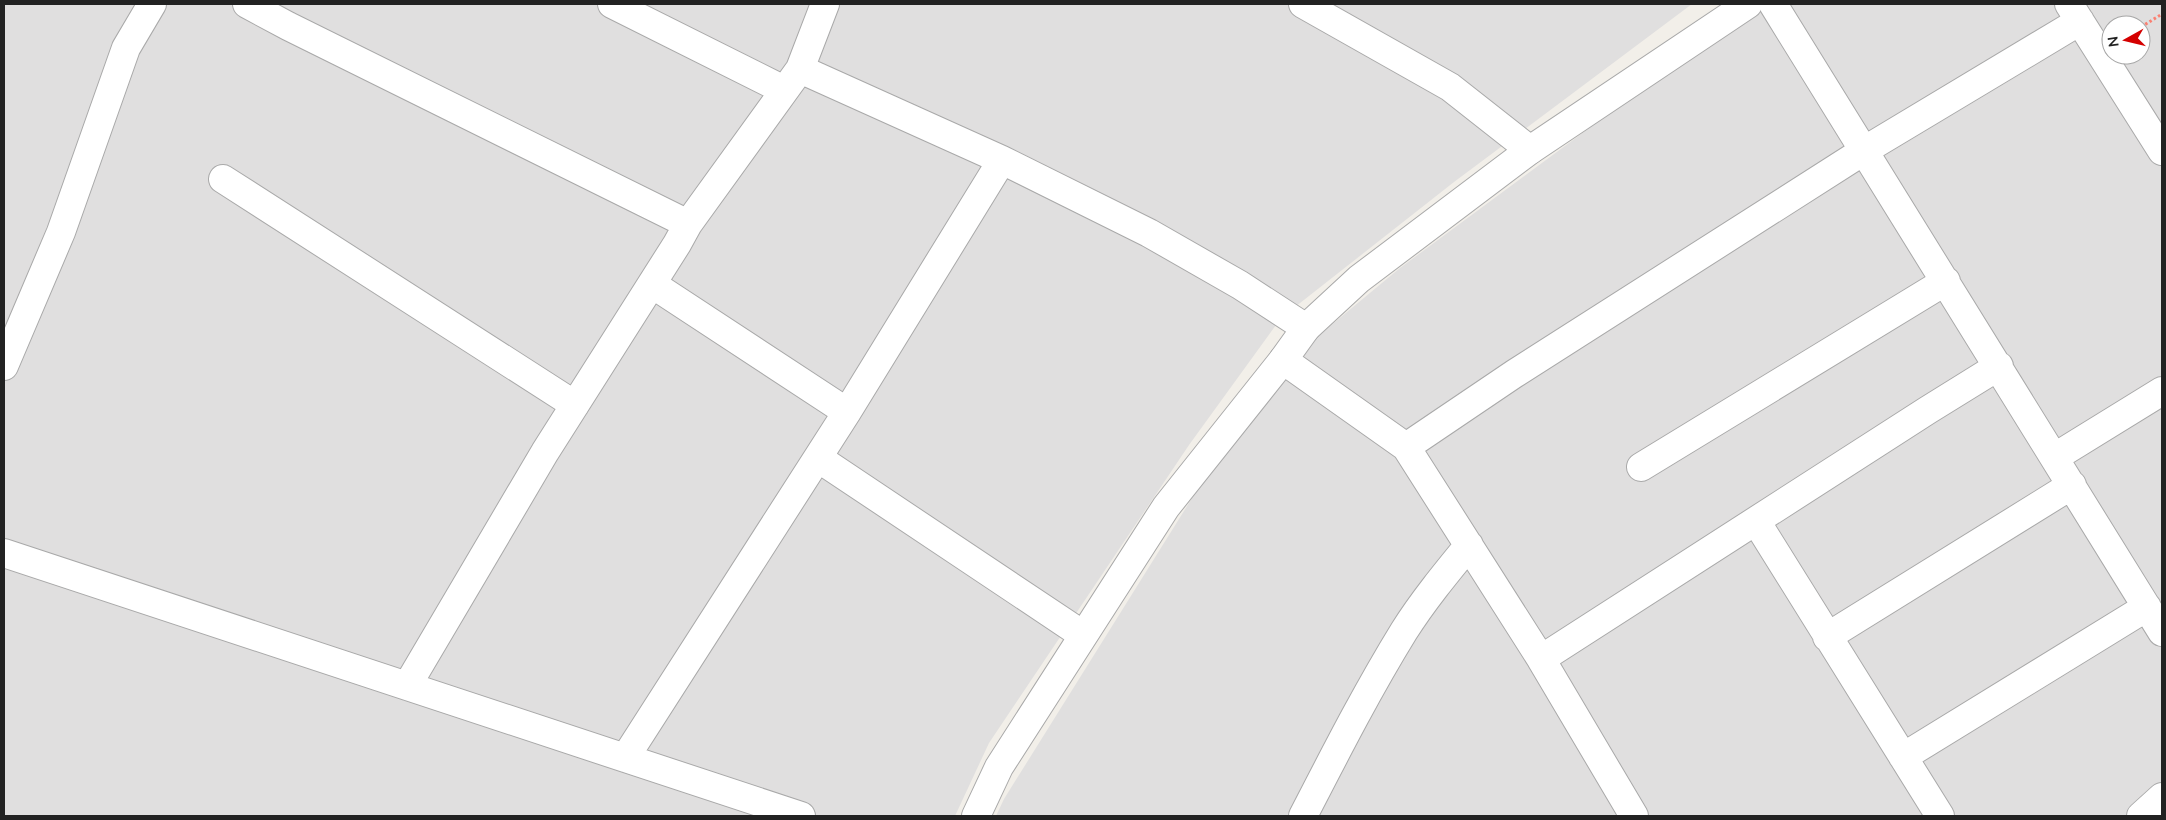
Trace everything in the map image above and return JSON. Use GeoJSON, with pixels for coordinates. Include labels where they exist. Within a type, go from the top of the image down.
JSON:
{"type":"FeatureCollection","features":[{"type":"Feature","properties":{"kind":"street"},"geometry":{"type":"LineString","coordinates":[[4,366],[60,232],[126,48],[152,4]]}},
{"type":"Feature","properties":{"kind":"street"},"geometry":{"type":"LineString","coordinates":[[246,4],[296,31],[688,224]]}},
{"type":"Feature","properties":{"kind":"street"},"geometry":{"type":"LineString","coordinates":[[612,4],[792,79],[1002,160],[1149,233],[1240,285],[1306,328]]}},
{"type":"Feature","properties":{"kind":"street"},"geometry":{"type":"LineString","coordinates":[[407,686],[575,405],[688,224],[792,79],[825,4]]}},
{"type":"Feature","properties":{"kind":"street"},"geometry":{"type":"LineString","coordinates":[[1303,4],[1450,87],[1530,150]]}},
{"type":"Feature","properties":{"kind":"street"},"geometry":{"type":"LineString","coordinates":[[976,816],[999,768],[1166,507],[1283,360],[1306,328],[1359,279],[1530,150],[1748,4]]}},
{"type":"Feature","properties":{"kind":"street"},"geometry":{"type":"LineString","coordinates":[[1773,4],[2000,366],[2162,632]]}},
{"type":"Feature","properties":{"kind":"street"},"geometry":{"type":"LineString","coordinates":[[1406,447],[1514,374],[1865,150],[2075,13],[2162,151]]}},
{"type":"Feature","properties":{"kind":"street"},"geometry":{"type":"LineString","coordinates":[[625,758],[847,412],[1002,160]]}},
{"type":"Feature","properties":{"kind":"street"},"geometry":{"type":"LineString","coordinates":[[223,179],[575,405]]}},
{"type":"Feature","properties":{"kind":"street"},"geometry":{"type":"LineString","coordinates":[[1641,467],[1946,281]]}},
{"type":"Feature","properties":{"kind":"street"},"geometry":{"type":"LineString","coordinates":[[652,284],[847,412]]}},
{"type":"Feature","properties":{"kind":"street"},"geometry":{"type":"LineString","coordinates":[[1283,360],[1406,447],[1541,659],[1634,816]]}},
{"type":"Feature","properties":{"kind":"street"},"geometry":{"type":"LineString","coordinates":[[1541,659],[2000,366]]}},
{"type":"Feature","properties":{"kind":"street"},"geometry":{"type":"LineString","coordinates":[[2055,457],[2162,392]]}},
{"type":"Feature","properties":{"kind":"street"},"geometry":{"type":"LineString","coordinates":[[818,458],[1083,636]]}},
{"type":"Feature","properties":{"kind":"street"},"geometry":{"type":"LineString","coordinates":[[1827,637],[2072,485]]}},
{"type":"Feature","properties":{"kind":"street"},"geometry":{"type":"LineString","coordinates":[[1756,521],[1940,816]]}},
{"type":"Feature","properties":{"kind":"street"},"geometry":{"type":"LineString","coordinates":[[1303,816],[1343,739],[1404,631],[1435,586],[1469,545]]}},
{"type":"Feature","properties":{"kind":"street"},"geometry":{"type":"LineString","coordinates":[[4,553],[801,816]]}},
{"type":"Feature","properties":{"kind":"street"},"geometry":{"type":"LineString","coordinates":[[1903,757],[2147,607]]}},
{"type":"Feature","properties":{"kind":"path"},"geometry":{"type":"LineString","coordinates":[[2151,21],[2162,14]]}},
{"type":"Feature","properties":{"kind":"shaded area"},"geometry":{"type":"Polygon","coordinates":[[[4,4],[1692,4],[1454,182],[1281,318],[1189,445],[989,743],[955,816],[4,816],[4,4]]]}},
{"type":"Feature","properties":{"kind":"shaded area"},"geometry":{"type":"Polygon","coordinates":[[[1757,4],[2162,4],[2162,816],[996,816],[1004,799],[1209,471],[1306,346],[1400,268],[1757,4]]]}}]}
